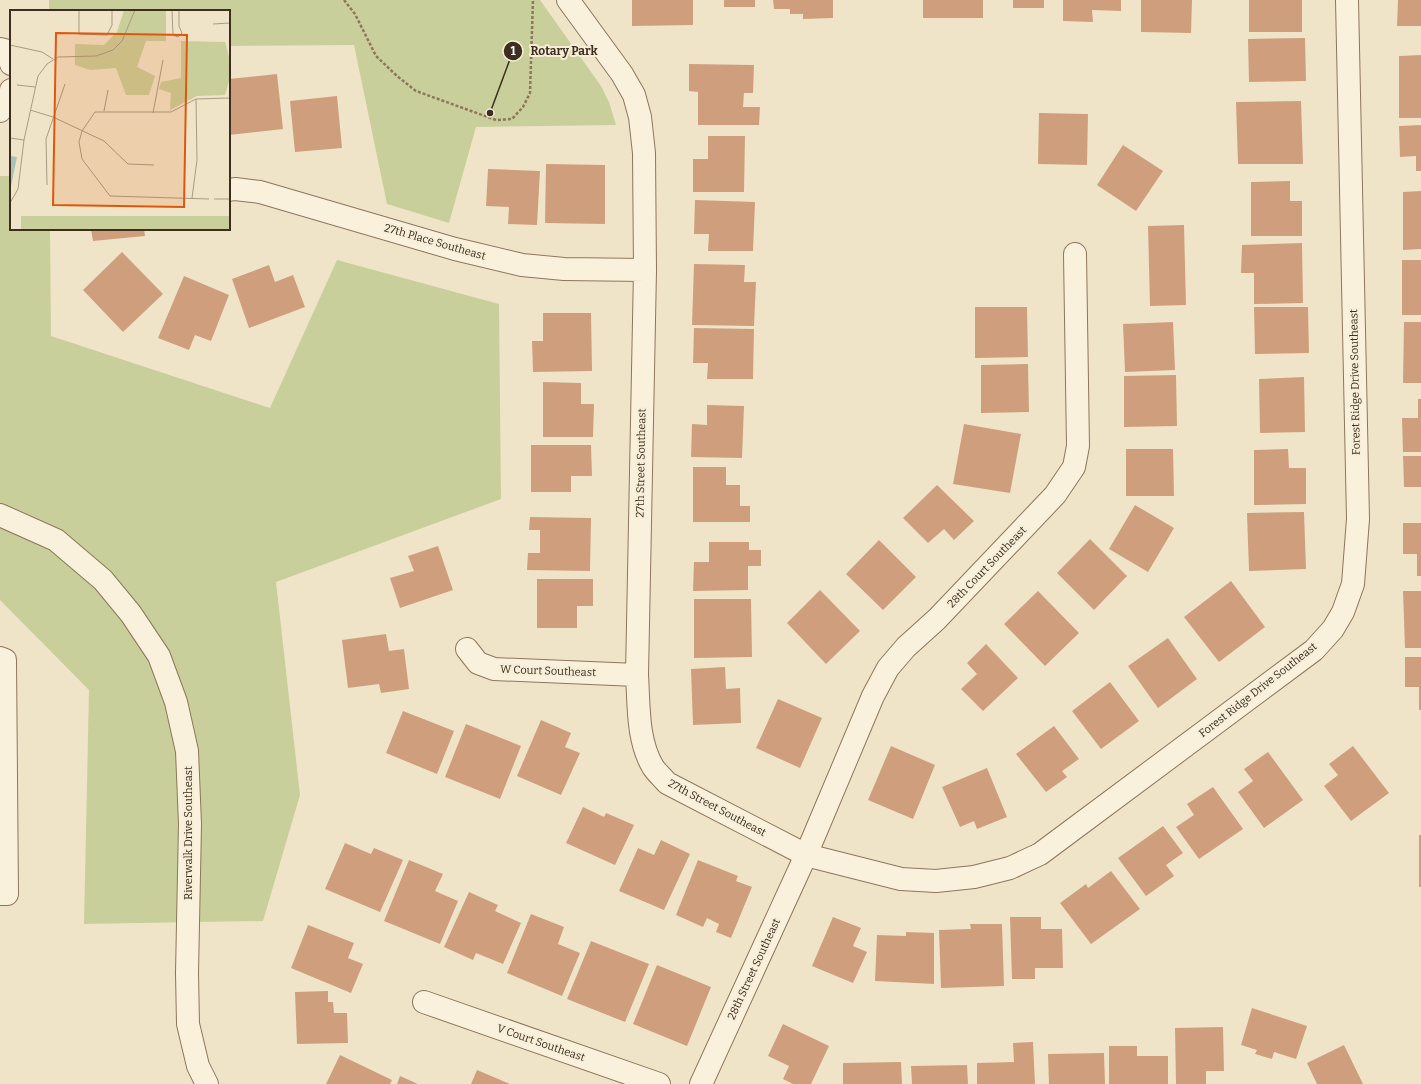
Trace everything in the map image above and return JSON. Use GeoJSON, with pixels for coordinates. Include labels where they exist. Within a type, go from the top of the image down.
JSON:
{"type":"FeatureCollection","features":[{"type":"Feature","properties":{"kind":"street","name":"27th Street Southeast"},"geometry":{"type":"LineString","coordinates":[[568,0],[622,74],[634,95],[640,117],[644,153],[645,270],[637,675],[641,731],[646,752],[654,768],[668,783],[806,855]]}},
{"type":"Feature","properties":{"kind":"street","name":"Forest Ridge Drive Southeast"},"geometry":{"type":"LineString","coordinates":[[806,855],[901,879],[944,880],[974,877],[1010,868],[1040,854],[1164,763],[1314,650],[1333,629],[1343,612],[1353,584],[1358,519],[1347,0]]}},
{"type":"Feature","properties":{"kind":"street"},"geometry":{"type":"LineString","coordinates":[[0,49],[8,51],[10,60]]}},
{"type":"Feature","properties":{"kind":"street"},"geometry":{"type":"LineString","coordinates":[[0,111],[10,97]]}},
{"type":"Feature","properties":{"kind":"street","name":"27th Place Southeast"},"geometry":{"type":"LineString","coordinates":[[230,190],[260,192],[455,249],[522,265],[564,269],[645,270]]}},
{"type":"Feature","properties":{"kind":"street","name":"28th Court Southeast"},"geometry":{"type":"LineString","coordinates":[[806,855],[873,696],[888,668],[906,647],[937,620],[1036,516],[1055,495],[1074,467],[1078,446],[1075,254]]}},
{"type":"Feature","properties":{"kind":"street","name":"Riverwalk Drive Southeast"},"geometry":{"type":"LineString","coordinates":[[0,515],[56,540],[103,580],[131,614],[159,656],[176,702],[187,751],[190,824],[187,973],[188,1024],[198,1066],[207,1084]]}},
{"type":"Feature","properties":{"kind":"street","name":"W Court Southeast"},"geometry":{"type":"LineString","coordinates":[[467,649],[478,663],[494,669],[637,675]]}},
{"type":"Feature","properties":{"kind":"street"},"geometry":{"type":"LineString","coordinates":[[0,658],[5,660],[7,894],[0,894]]}},
{"type":"Feature","properties":{"kind":"street","name":"28th Street Southeast"},"geometry":{"type":"LineString","coordinates":[[701,1084],[806,855]]}},
{"type":"Feature","properties":{"kind":"street","name":"V Court Southeast"},"geometry":{"type":"LineString","coordinates":[[424,1002],[659,1084]]}},
{"type":"Feature","properties":{"kind":"path"},"geometry":{"type":"LineString","coordinates":[[344,0],[355,14],[376,56],[397,76],[416,91],[496,120],[512,119],[523,107],[530,92],[533,0]]}},
{"type":"Feature","properties":{"kind":"green space"},"geometry":{"type":"Polygon","coordinates":[[[49,0],[540,0],[601,86],[609,102],[616,125],[476,127],[449,223],[387,204],[354,45],[230,46],[230,10],[49,10],[49,0]]]}},
{"type":"Feature","properties":{"kind":"green space"},"geometry":{"type":"Polygon","coordinates":[[[0,176],[10,176],[10,230],[50,230],[51,336],[270,408],[337,260],[499,304],[501,499],[276,582],[300,795],[263,921],[84,924],[89,690],[0,600],[0,176]]]}},
{"type":"Feature","properties":{"kind":"building"},"geometry":{"type":"Polygon","coordinates":[[[632,0],[693,0],[693,25],[632,26],[632,0]]]}},
{"type":"Feature","properties":{"kind":"building"},"geometry":{"type":"Polygon","coordinates":[[[724,0],[755,0],[755,7],[724,7],[724,0]]]}},
{"type":"Feature","properties":{"kind":"building"},"geometry":{"type":"Polygon","coordinates":[[[773,0],[833,0],[833,18],[803,19],[803,14],[790,14],[790,9],[774,9],[773,0]]]}},
{"type":"Feature","properties":{"kind":"building"},"geometry":{"type":"Polygon","coordinates":[[[923,0],[983,0],[983,18],[923,18],[923,0]]]}},
{"type":"Feature","properties":{"kind":"building"},"geometry":{"type":"Polygon","coordinates":[[[1013,0],[1044,0],[1044,8],[1013,8],[1013,0]]]}},
{"type":"Feature","properties":{"kind":"building"},"geometry":{"type":"Polygon","coordinates":[[[1063,0],[1121,0],[1121,11],[1092,10],[1093,22],[1063,21],[1063,0]]]}},
{"type":"Feature","properties":{"kind":"building"},"geometry":{"type":"Polygon","coordinates":[[[1141,0],[1192,0],[1191,33],[1141,32],[1141,0]]]}},
{"type":"Feature","properties":{"kind":"building"},"geometry":{"type":"Polygon","coordinates":[[[1249,0],[1302,0],[1302,32],[1249,32],[1249,0]]]}},
{"type":"Feature","properties":{"kind":"building"},"geometry":{"type":"Polygon","coordinates":[[[1398,0],[1421,0],[1421,26],[1397,26],[1398,0]]]}},
{"type":"Feature","properties":{"kind":"building"},"geometry":{"type":"Polygon","coordinates":[[[1305,38],[1306,81],[1249,82],[1248,39],[1305,38]]]}},
{"type":"Feature","properties":{"kind":"building"},"geometry":{"type":"Polygon","coordinates":[[[1421,55],[1421,118],[1399,118],[1399,56],[1421,55]]]}},
{"type":"Feature","properties":{"kind":"building"},"geometry":{"type":"Polygon","coordinates":[[[689,64],[754,65],[753,93],[744,93],[743,107],[760,107],[759,125],[698,125],[698,92],[689,91],[689,64]]]}},
{"type":"Feature","properties":{"kind":"building"},"geometry":{"type":"Polygon","coordinates":[[[277,74],[283,129],[230,135],[230,79],[277,74]]]}},
{"type":"Feature","properties":{"kind":"building"},"geometry":{"type":"Polygon","coordinates":[[[337,96],[342,148],[295,152],[290,101],[337,96]]]}},
{"type":"Feature","properties":{"kind":"building"},"geometry":{"type":"Polygon","coordinates":[[[1301,101],[1303,164],[1238,164],[1236,102],[1301,101]]]}},
{"type":"Feature","properties":{"kind":"building"},"geometry":{"type":"Polygon","coordinates":[[[1039,113],[1088,114],[1087,165],[1038,164],[1039,113]]]}},
{"type":"Feature","properties":{"kind":"building"},"geometry":{"type":"Polygon","coordinates":[[[1421,125],[1421,171],[1416,171],[1416,156],[1400,157],[1399,126],[1421,125]]]}},
{"type":"Feature","properties":{"kind":"building"},"geometry":{"type":"Polygon","coordinates":[[[708,136],[745,136],[744,192],[693,192],[693,159],[708,159],[708,136]]]}},
{"type":"Feature","properties":{"kind":"building"},"geometry":{"type":"Polygon","coordinates":[[[1123,145],[1163,171],[1136,211],[1097,185],[1123,145]]]}},
{"type":"Feature","properties":{"kind":"building"},"geometry":{"type":"Polygon","coordinates":[[[546,164],[605,165],[605,224],[545,223],[546,164]]]}},
{"type":"Feature","properties":{"kind":"building"},"geometry":{"type":"Polygon","coordinates":[[[488,169],[540,171],[537,225],[508,224],[509,207],[486,206],[488,169]]]}},
{"type":"Feature","properties":{"kind":"building"},"geometry":{"type":"Polygon","coordinates":[[[1290,181],[1290,201],[1302,201],[1302,236],[1251,236],[1251,182],[1290,181]]]}},
{"type":"Feature","properties":{"kind":"building"},"geometry":{"type":"Polygon","coordinates":[[[1421,191],[1421,249],[1403,250],[1403,192],[1421,191]]]}},
{"type":"Feature","properties":{"kind":"building"},"geometry":{"type":"Polygon","coordinates":[[[695,200],[755,202],[753,251],[708,251],[709,234],[694,234],[695,200]]]}},
{"type":"Feature","properties":{"kind":"building"},"geometry":{"type":"Polygon","coordinates":[[[1184,225],[1186,305],[1150,306],[1148,226],[1184,225]]]}},
{"type":"Feature","properties":{"kind":"building"},"geometry":{"type":"Polygon","coordinates":[[[91,230],[144,230],[145,236],[93,241],[91,230]]]}},
{"type":"Feature","properties":{"kind":"building"},"geometry":{"type":"Polygon","coordinates":[[[1302,243],[1303,303],[1254,304],[1254,273],[1241,273],[1242,245],[1302,243]]]}},
{"type":"Feature","properties":{"kind":"building"},"geometry":{"type":"Polygon","coordinates":[[[122,252],[163,294],[123,332],[83,290],[122,252]]]}},
{"type":"Feature","properties":{"kind":"building"},"geometry":{"type":"Polygon","coordinates":[[[1402,260],[1421,260],[1421,315],[1402,315],[1402,260]]]}},
{"type":"Feature","properties":{"kind":"building"},"geometry":{"type":"Polygon","coordinates":[[[694,264],[745,265],[744,282],[756,282],[754,326],[692,325],[694,264]]]}},
{"type":"Feature","properties":{"kind":"building"},"geometry":{"type":"Polygon","coordinates":[[[269,265],[275,282],[293,275],[305,307],[249,328],[232,279],[269,265]]]}},
{"type":"Feature","properties":{"kind":"building"},"geometry":{"type":"Polygon","coordinates":[[[184,276],[229,295],[211,341],[195,335],[189,350],[158,338],[184,276]]]}},
{"type":"Feature","properties":{"kind":"building"},"geometry":{"type":"Polygon","coordinates":[[[975,307],[1027,307],[1028,357],[975,358],[975,307]]]}},
{"type":"Feature","properties":{"kind":"building"},"geometry":{"type":"Polygon","coordinates":[[[1254,307],[1308,307],[1309,353],[1255,354],[1254,307]]]}},
{"type":"Feature","properties":{"kind":"building"},"geometry":{"type":"Polygon","coordinates":[[[543,313],[591,313],[592,371],[533,372],[532,341],[543,341],[543,313]]]}},
{"type":"Feature","properties":{"kind":"building"},"geometry":{"type":"Polygon","coordinates":[[[1173,322],[1175,370],[1125,372],[1123,324],[1173,322]]]}},
{"type":"Feature","properties":{"kind":"building"},"geometry":{"type":"Polygon","coordinates":[[[1404,322],[1421,322],[1421,383],[1403,383],[1404,322]]]}},
{"type":"Feature","properties":{"kind":"building"},"geometry":{"type":"Polygon","coordinates":[[[694,328],[754,329],[753,379],[707,379],[708,363],[693,363],[694,328]]]}},
{"type":"Feature","properties":{"kind":"building"},"geometry":{"type":"Polygon","coordinates":[[[1028,364],[1029,412],[981,413],[981,365],[1028,364]]]}},
{"type":"Feature","properties":{"kind":"building"},"geometry":{"type":"Polygon","coordinates":[[[1176,375],[1177,426],[1124,427],[1124,376],[1176,375]]]}},
{"type":"Feature","properties":{"kind":"building"},"geometry":{"type":"Polygon","coordinates":[[[1304,377],[1305,432],[1260,433],[1259,379],[1304,377]]]}},
{"type":"Feature","properties":{"kind":"building"},"geometry":{"type":"Polygon","coordinates":[[[543,382],[581,383],[581,404],[594,404],[593,437],[543,437],[543,382]]]}},
{"type":"Feature","properties":{"kind":"building"},"geometry":{"type":"Polygon","coordinates":[[[1418,399],[1421,399],[1421,452],[1403,452],[1402,418],[1418,418],[1418,399]]]}},
{"type":"Feature","properties":{"kind":"building"},"geometry":{"type":"Polygon","coordinates":[[[707,405],[744,406],[742,458],[691,457],[692,424],[707,425],[707,405]]]}},
{"type":"Feature","properties":{"kind":"building"},"geometry":{"type":"Polygon","coordinates":[[[964,424],[1021,434],[1010,493],[953,484],[964,424]]]}},
{"type":"Feature","properties":{"kind":"building"},"geometry":{"type":"Polygon","coordinates":[[[531,445],[591,445],[592,476],[571,476],[571,492],[531,492],[531,445]]]}},
{"type":"Feature","properties":{"kind":"building"},"geometry":{"type":"Polygon","coordinates":[[[1126,449],[1173,449],[1174,496],[1126,496],[1126,449]]]}},
{"type":"Feature","properties":{"kind":"building"},"geometry":{"type":"Polygon","coordinates":[[[1288,449],[1289,468],[1306,468],[1306,504],[1254,505],[1254,450],[1288,449]]]}},
{"type":"Feature","properties":{"kind":"building"},"geometry":{"type":"Polygon","coordinates":[[[1403,456],[1421,456],[1421,487],[1404,487],[1403,456]]]}},
{"type":"Feature","properties":{"kind":"building"},"geometry":{"type":"Polygon","coordinates":[[[693,467],[726,467],[726,485],[740,485],[740,506],[750,506],[750,522],[693,522],[693,467]]]}},
{"type":"Feature","properties":{"kind":"building"},"geometry":{"type":"Polygon","coordinates":[[[937,485],[974,521],[954,540],[944,529],[928,543],[903,518],[937,485]]]}},
{"type":"Feature","properties":{"kind":"building"},"geometry":{"type":"Polygon","coordinates":[[[1135,505],[1174,528],[1148,572],[1109,549],[1135,505]]]}},
{"type":"Feature","properties":{"kind":"building"},"geometry":{"type":"Polygon","coordinates":[[[1304,512],[1306,569],[1249,571],[1247,513],[1304,512]]]}},
{"type":"Feature","properties":{"kind":"building"},"geometry":{"type":"Polygon","coordinates":[[[530,517],[591,518],[590,571],[527,570],[528,553],[540,553],[540,530],[529,530],[530,517]]]}},
{"type":"Feature","properties":{"kind":"building"},"geometry":{"type":"Polygon","coordinates":[[[1403,523],[1421,523],[1421,576],[1417,576],[1417,554],[1403,554],[1403,523]]]}},
{"type":"Feature","properties":{"kind":"building"},"geometry":{"type":"Polygon","coordinates":[[[1090,539],[1127,576],[1094,610],[1057,573],[1090,539]]]}},
{"type":"Feature","properties":{"kind":"building"},"geometry":{"type":"Polygon","coordinates":[[[879,540],[916,577],[883,610],[846,574],[879,540]]]}},
{"type":"Feature","properties":{"kind":"building"},"geometry":{"type":"Polygon","coordinates":[[[709,542],[749,542],[749,550],[761,550],[761,566],[748,566],[748,590],[693,591],[694,562],[709,562],[709,542]]]}},
{"type":"Feature","properties":{"kind":"building"},"geometry":{"type":"Polygon","coordinates":[[[438,546],[453,590],[400,608],[390,578],[414,571],[408,556],[438,546]]]}},
{"type":"Feature","properties":{"kind":"building"},"geometry":{"type":"Polygon","coordinates":[[[537,579],[593,579],[593,606],[577,606],[577,628],[537,628],[537,579]]]}},
{"type":"Feature","properties":{"kind":"building"},"geometry":{"type":"Polygon","coordinates":[[[1231,581],[1265,627],[1219,662],[1184,617],[1231,581]]]}},
{"type":"Feature","properties":{"kind":"building"},"geometry":{"type":"Polygon","coordinates":[[[820,590],[860,631],[826,664],[787,623],[820,590]]]}},
{"type":"Feature","properties":{"kind":"building"},"geometry":{"type":"Polygon","coordinates":[[[1038,591],[1079,633],[1045,666],[1004,624],[1038,591]]]}},
{"type":"Feature","properties":{"kind":"building"},"geometry":{"type":"Polygon","coordinates":[[[1403,591],[1421,591],[1421,648],[1405,648],[1403,591]]]}},
{"type":"Feature","properties":{"kind":"building"},"geometry":{"type":"Polygon","coordinates":[[[694,599],[751,599],[752,657],[694,658],[694,599]]]}},
{"type":"Feature","properties":{"kind":"building"},"geometry":{"type":"Polygon","coordinates":[[[386,634],[389,651],[404,649],[409,689],[381,693],[379,684],[348,688],[342,640],[386,634]]]}},
{"type":"Feature","properties":{"kind":"building"},"geometry":{"type":"Polygon","coordinates":[[[1168,638],[1197,679],[1158,708],[1128,666],[1168,638]]]}},
{"type":"Feature","properties":{"kind":"building"},"geometry":{"type":"Polygon","coordinates":[[[986,644],[1018,678],[983,711],[961,689],[977,674],[967,663],[986,644]]]}},
{"type":"Feature","properties":{"kind":"building"},"geometry":{"type":"Polygon","coordinates":[[[1405,657],[1421,657],[1421,710],[1419,710],[1419,687],[1405,687],[1405,657]]]}},
{"type":"Feature","properties":{"kind":"building"},"geometry":{"type":"Polygon","coordinates":[[[725,667],[726,689],[740,688],[741,723],[693,725],[691,669],[725,667]]]}},
{"type":"Feature","properties":{"kind":"building"},"geometry":{"type":"Polygon","coordinates":[[[1110,682],[1139,721],[1101,749],[1072,711],[1110,682]]]}},
{"type":"Feature","properties":{"kind":"building"},"geometry":{"type":"Polygon","coordinates":[[[778,699],[822,718],[800,768],[756,748],[778,699]]]}},
{"type":"Feature","properties":{"kind":"building"},"geometry":{"type":"Polygon","coordinates":[[[403,711],[454,731],[437,774],[386,753],[403,711]]]}},
{"type":"Feature","properties":{"kind":"building"},"geometry":{"type":"Polygon","coordinates":[[[541,720],[571,733],[565,747],[580,753],[561,795],[517,776],[541,720]]]}},
{"type":"Feature","properties":{"kind":"building"},"geometry":{"type":"Polygon","coordinates":[[[466,724],[521,746],[500,799],[445,777],[466,724]]]}},
{"type":"Feature","properties":{"kind":"building"},"geometry":{"type":"Polygon","coordinates":[[[1054,726],[1079,759],[1062,771],[1067,777],[1046,792],[1016,754],[1054,726]]]}},
{"type":"Feature","properties":{"kind":"building"},"geometry":{"type":"Polygon","coordinates":[[[891,746],[935,765],[913,819],[868,800],[891,746]]]}},
{"type":"Feature","properties":{"kind":"building"},"geometry":{"type":"Polygon","coordinates":[[[1353,746],[1389,793],[1351,821],[1324,786],[1338,775],[1329,764],[1353,746]]]}},
{"type":"Feature","properties":{"kind":"building"},"geometry":{"type":"Polygon","coordinates":[[[1268,752],[1303,800],[1264,828],[1238,792],[1253,781],[1244,769],[1268,752]]]}},
{"type":"Feature","properties":{"kind":"building"},"geometry":{"type":"Polygon","coordinates":[[[987,768],[1007,817],[977,829],[974,821],[960,827],[942,787],[987,768]]]}},
{"type":"Feature","properties":{"kind":"building"},"geometry":{"type":"Polygon","coordinates":[[[1213,787],[1243,829],[1199,859],[1176,827],[1194,815],[1187,804],[1213,787]]]}},
{"type":"Feature","properties":{"kind":"building"},"geometry":{"type":"Polygon","coordinates":[[[583,807],[604,817],[606,813],[634,825],[615,865],[566,843],[583,807]]]}},
{"type":"Feature","properties":{"kind":"building"},"geometry":{"type":"Polygon","coordinates":[[[1163,826],[1183,853],[1166,865],[1174,876],[1146,896],[1118,858],[1163,826]]]}},
{"type":"Feature","properties":{"kind":"building"},"geometry":{"type":"Polygon","coordinates":[[[1419,835],[1421,835],[1421,887],[1419,887],[1419,835]]]}},
{"type":"Feature","properties":{"kind":"building"},"geometry":{"type":"Polygon","coordinates":[[[661,840],[690,854],[664,910],[619,891],[638,848],[654,855],[661,840]]]}},
{"type":"Feature","properties":{"kind":"building"},"geometry":{"type":"Polygon","coordinates":[[[345,843],[371,854],[374,848],[403,860],[380,912],[325,889],[345,843]]]}},
{"type":"Feature","properties":{"kind":"building"},"geometry":{"type":"Polygon","coordinates":[[[409,860],[443,874],[435,891],[458,901],[440,944],[384,921],[409,860]]]}},
{"type":"Feature","properties":{"kind":"building"},"geometry":{"type":"Polygon","coordinates":[[[698,860],[738,876],[736,881],[752,887],[731,938],[716,932],[719,924],[707,918],[703,927],[676,915],[698,860]]]}},
{"type":"Feature","properties":{"kind":"building"},"geometry":{"type":"Polygon","coordinates":[[[1111,871],[1140,909],[1091,944],[1060,903],[1086,884],[1088,888],[1111,871]]]}},
{"type":"Feature","properties":{"kind":"building"},"geometry":{"type":"Polygon","coordinates":[[[469,892],[498,905],[495,911],[521,923],[503,964],[476,953],[473,960],[444,947],[469,892]]]}},
{"type":"Feature","properties":{"kind":"building"},"geometry":{"type":"Polygon","coordinates":[[[531,914],[564,927],[558,944],[580,953],[562,996],[507,973],[531,914]]]}},
{"type":"Feature","properties":{"kind":"building"},"geometry":{"type":"Polygon","coordinates":[[[833,917],[861,928],[853,946],[867,952],[853,983],[812,966],[833,917]]]}},
{"type":"Feature","properties":{"kind":"building"},"geometry":{"type":"Polygon","coordinates":[[[1010,917],[1041,917],[1041,929],[1062,929],[1063,968],[1035,968],[1035,979],[1012,979],[1010,917]]]}},
{"type":"Feature","properties":{"kind":"building"},"geometry":{"type":"Polygon","coordinates":[[[970,924],[1002,924],[1004,986],[941,988],[939,930],[971,929],[970,924]]]}},
{"type":"Feature","properties":{"kind":"building"},"geometry":{"type":"Polygon","coordinates":[[[308,925],[354,943],[348,958],[363,964],[351,993],[291,968],[308,925]]]}},
{"type":"Feature","properties":{"kind":"building"},"geometry":{"type":"Polygon","coordinates":[[[906,932],[934,933],[934,984],[875,981],[877,935],[906,936],[906,932]]]}},
{"type":"Feature","properties":{"kind":"building"},"geometry":{"type":"Polygon","coordinates":[[[591,941],[649,964],[625,1022],[567,999],[591,941]]]}},
{"type":"Feature","properties":{"kind":"building"},"geometry":{"type":"Polygon","coordinates":[[[657,965],[711,987],[687,1046],[633,1024],[657,965]]]}},
{"type":"Feature","properties":{"kind":"building"},"geometry":{"type":"Polygon","coordinates":[[[328,991],[328,1002],[333,1002],[334,1013],[347,1013],[348,1043],[297,1044],[295,992],[328,991]]]}},
{"type":"Feature","properties":{"kind":"building"},"geometry":{"type":"Polygon","coordinates":[[[1252,1008],[1307,1026],[1296,1059],[1274,1052],[1272,1059],[1255,1054],[1257,1050],[1241,1045],[1252,1008]]]}},
{"type":"Feature","properties":{"kind":"building"},"geometry":{"type":"Polygon","coordinates":[[[783,1024],[829,1046],[811,1084],[793,1084],[783,1079],[789,1066],[768,1056],[783,1024]]]}},
{"type":"Feature","properties":{"kind":"building"},"geometry":{"type":"Polygon","coordinates":[[[1223,1027],[1224,1071],[1206,1071],[1206,1084],[1176,1084],[1175,1028],[1223,1027]]]}},
{"type":"Feature","properties":{"kind":"building"},"geometry":{"type":"Polygon","coordinates":[[[1033,1042],[1035,1084],[977,1084],[977,1063],[1014,1062],[1013,1043],[1033,1042]]]}},
{"type":"Feature","properties":{"kind":"building"},"geometry":{"type":"Polygon","coordinates":[[[1344,1045],[1363,1084],[1317,1084],[1307,1063],[1344,1045]]]}},
{"type":"Feature","properties":{"kind":"building"},"geometry":{"type":"Polygon","coordinates":[[[1109,1046],[1137,1046],[1137,1056],[1168,1056],[1168,1084],[1109,1084],[1109,1046]]]}},
{"type":"Feature","properties":{"kind":"building"},"geometry":{"type":"Polygon","coordinates":[[[1104,1053],[1105,1084],[1049,1084],[1048,1054],[1104,1053]]]}},
{"type":"Feature","properties":{"kind":"building"},"geometry":{"type":"Polygon","coordinates":[[[340,1055],[392,1080],[390,1084],[326,1084],[340,1055]]]}},
{"type":"Feature","properties":{"kind":"building"},"geometry":{"type":"Polygon","coordinates":[[[901,1062],[902,1084],[843,1084],[843,1063],[901,1062]]]}},
{"type":"Feature","properties":{"kind":"building"},"geometry":{"type":"Polygon","coordinates":[[[967,1065],[968,1084],[912,1084],[911,1066],[967,1065]]]}},
{"type":"Feature","properties":{"kind":"building"},"geometry":{"type":"Polygon","coordinates":[[[477,1070],[510,1084],[471,1084],[477,1070]]]}},
{"type":"Feature","properties":{"kind":"building"},"geometry":{"type":"Polygon","coordinates":[[[400,1076],[418,1084],[397,1084],[400,1076]]]}},
{"type":"Feature","properties":{"kind":"place","name":"Rotary Park"},"geometry":{"type":"Point","coordinates":[490,113]}}]}
